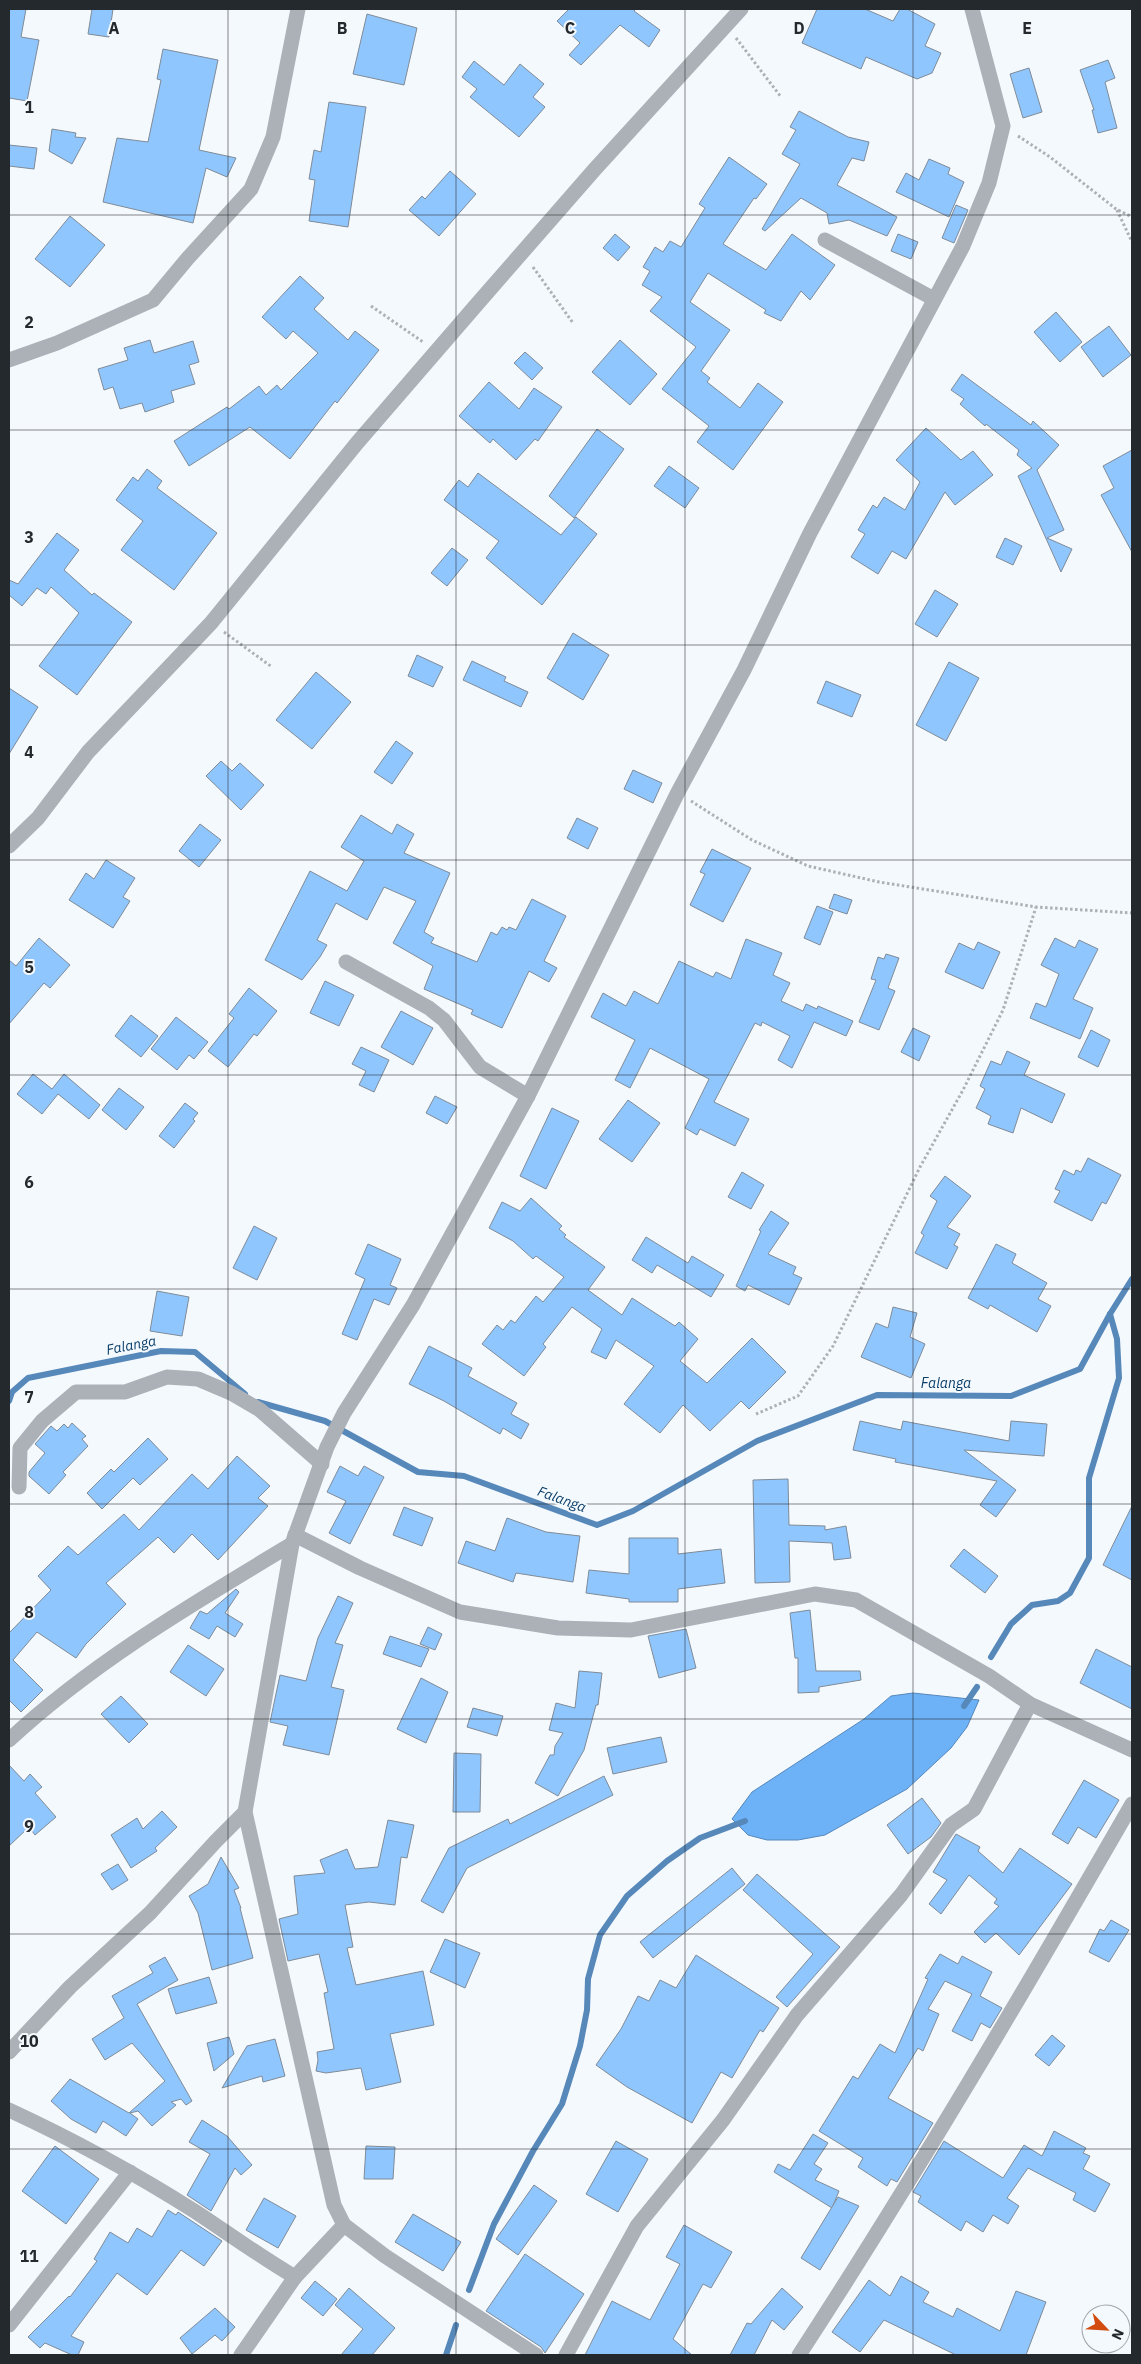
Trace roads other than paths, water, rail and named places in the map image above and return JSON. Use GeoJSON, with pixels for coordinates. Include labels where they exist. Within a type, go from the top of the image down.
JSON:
{"type":"FeatureCollection","features":[{"type":"Feature","properties":{"kind":"street"},"geometry":{"type":"LineString","coordinates":[[9,360],[57,343],[154,300],[188,258],[251,189],[273,137],[298,9]]}},
{"type":"Feature","properties":{"kind":"street"},"geometry":{"type":"LineString","coordinates":[[9,846],[38,818],[88,752],[211,623],[357,443],[522,252],[742,9]]}},
{"type":"Feature","properties":{"kind":"street"},"geometry":{"type":"LineString","coordinates":[[536,2355],[385,2256],[344,2225],[334,2205],[245,1812],[294,1540],[327,1447],[344,1413],[413,1305],[528,1096],[678,792],[744,670],[810,534],[963,246],[990,183],[1003,126],[972,9]]}},
{"type":"Feature","properties":{"kind":"street"},"geometry":{"type":"LineString","coordinates":[[825,240],[934,299]]}},
{"type":"Feature","properties":{"kind":"street"},"geometry":{"type":"LineString","coordinates":[[346,962],[429,1008],[444,1020],[480,1067],[528,1096]]}},
{"type":"Feature","properties":{"kind":"street"},"geometry":{"type":"LineString","coordinates":[[19,1487],[20,1448],[42,1421],[76,1392],[125,1392],[167,1377],[198,1379],[231,1393],[260,1410],[322,1464]]}},
{"type":"Feature","properties":{"kind":"street"},"geometry":{"type":"LineString","coordinates":[[294,1540],[460,1612],[558,1628],[632,1630],[815,1594],[856,1600],[989,1676],[1030,1704],[1132,1750]]}},
{"type":"Feature","properties":{"kind":"street"},"geometry":{"type":"LineString","coordinates":[[9,1740],[38,1713],[163,1622],[294,1540]]}},
{"type":"Feature","properties":{"kind":"street"},"geometry":{"type":"LineString","coordinates":[[566,2355],[638,2226],[723,2120],[797,2015],[901,1895],[950,1825],[974,1809],[1030,1704]]}},
{"type":"Feature","properties":{"kind":"street"},"geometry":{"type":"LineString","coordinates":[[799,2355],[881,2229],[1035,1974],[1132,1804]]}},
{"type":"Feature","properties":{"kind":"street"},"geometry":{"type":"LineString","coordinates":[[9,2052],[70,1988],[150,1913],[245,1812]]}},
{"type":"Feature","properties":{"kind":"street"},"geometry":{"type":"LineString","coordinates":[[9,2110],[62,2134],[130,2172],[196,2212],[251,2250],[295,2277]]}},
{"type":"Feature","properties":{"kind":"street"},"geometry":{"type":"LineString","coordinates":[[9,2325],[130,2172]]}},
{"type":"Feature","properties":{"kind":"street"},"geometry":{"type":"LineString","coordinates":[[241,2355],[295,2277],[344,2225]]}},
{"type":"Feature","properties":{"kind":"water"},"geometry":{"type":"Polygon","coordinates":[[[913,1693],[979,1700],[967,1727],[951,1748],[907,1789],[825,1835],[798,1840],[767,1840],[748,1835],[732,1819],[752,1792],[864,1719],[891,1696],[913,1693]]]}},
{"type":"Feature","properties":{"kind":"waterway","name":"Falanga"},"geometry":{"type":"LineString","coordinates":[[258,1402],[325,1421],[418,1472],[464,1476],[597,1525],[633,1511],[757,1441],[877,1395],[1011,1396],[1080,1369],[1110,1314],[1132,1279]]}},
{"type":"Feature","properties":{"kind":"waterway"},"geometry":{"type":"LineString","coordinates":[[991,1657],[1011,1624],[1032,1605],[1058,1601],[1070,1593],[1089,1558],[1089,1478],[1119,1378],[1117,1339],[1110,1314]]}},
{"type":"Feature","properties":{"kind":"waterway","name":"Falanga"},"geometry":{"type":"LineString","coordinates":[[9,1401],[12,1392],[28,1378],[161,1351],[195,1352],[245,1394]]}},
{"type":"Feature","properties":{"kind":"waterway"},"geometry":{"type":"LineString","coordinates":[[964,1706],[977,1687]]}},
{"type":"Feature","properties":{"kind":"waterway"},"geometry":{"type":"LineString","coordinates":[[469,2290],[494,2224],[533,2151],[562,2104],[580,2046],[587,2010],[588,1979],[600,1935],[627,1896],[667,1861],[700,1838],[745,1821]]}},
{"type":"Feature","properties":{"kind":"waterway"},"geometry":{"type":"LineString","coordinates":[[446,2355],[456,2325]]}}]}
